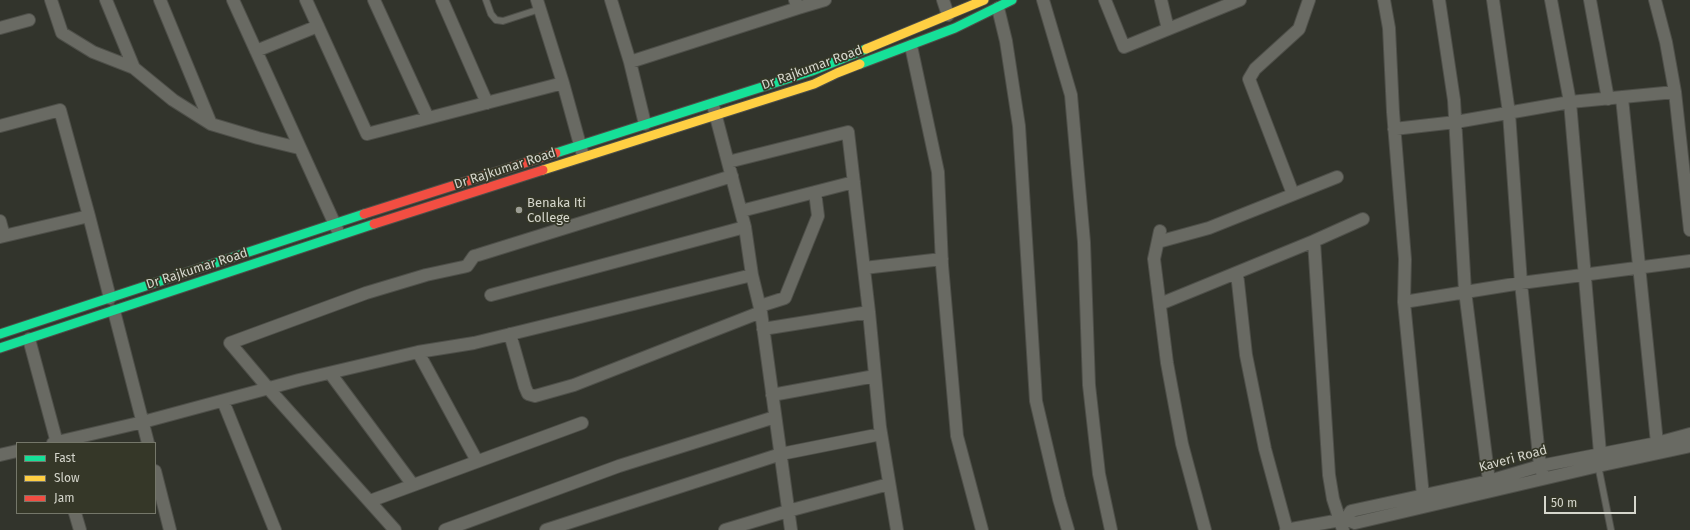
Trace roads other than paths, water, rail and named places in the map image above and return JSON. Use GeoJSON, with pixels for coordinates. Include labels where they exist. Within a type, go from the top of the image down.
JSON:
{"type":"FeatureCollection","features":[{"type":"Feature","properties":{"kind":"main road","name":"Dr Rajkumar Road"},"geometry":{"type":"LineString","coordinates":[[0,334],[579,144],[812,72],[984,0]]}},
{"type":"Feature","properties":{"kind":"main road","name":"Dr Rajkumar Road"},"geometry":{"type":"LineString","coordinates":[[0,348],[340,235],[814,84],[837,73],[911,46],[998,8],[1012,0]]}},
{"type":"Feature","properties":{"kind":"street"},"geometry":{"type":"LineString","coordinates":[[50,0],[62,33],[93,52],[134,68],[173,100],[211,124],[299,148]]}},
{"type":"Feature","properties":{"kind":"street"},"geometry":{"type":"LineString","coordinates":[[106,0],[134,68]]}},
{"type":"Feature","properties":{"kind":"street"},"geometry":{"type":"LineString","coordinates":[[160,0],[211,124]]}},
{"type":"Feature","properties":{"kind":"street"},"geometry":{"type":"LineString","coordinates":[[233,0],[299,148],[340,235]]}},
{"type":"Feature","properties":{"kind":"street"},"geometry":{"type":"LineString","coordinates":[[306,0],[367,134],[563,83]]}},
{"type":"Feature","properties":{"kind":"street"},"geometry":{"type":"LineString","coordinates":[[374,0],[428,118]]}},
{"type":"Feature","properties":{"kind":"street"},"geometry":{"type":"LineString","coordinates":[[442,0],[487,103]]}},
{"type":"Feature","properties":{"kind":"street"},"geometry":{"type":"LineString","coordinates":[[611,0],[630,62],[645,124]]}},
{"type":"Feature","properties":{"kind":"street"},"geometry":{"type":"LineString","coordinates":[[630,62],[796,4],[824,0]]}},
{"type":"Feature","properties":{"kind":"street"},"geometry":{"type":"LineString","coordinates":[[943,0],[948,15]]}},
{"type":"Feature","properties":{"kind":"street"},"geometry":{"type":"LineString","coordinates":[[1043,0],[1071,95],[1084,242],[1089,384],[1099,474],[1111,530]]}},
{"type":"Feature","properties":{"kind":"street"},"geometry":{"type":"LineString","coordinates":[[1105,0],[1124,47],[1168,29],[1224,3],[1240,0]]}},
{"type":"Feature","properties":{"kind":"street"},"geometry":{"type":"LineString","coordinates":[[1162,0],[1168,29]]}},
{"type":"Feature","properties":{"kind":"street"},"geometry":{"type":"LineString","coordinates":[[1293,194],[1249,79],[1255,69],[1299,29],[1309,0]]}},
{"type":"Feature","properties":{"kind":"street"},"geometry":{"type":"LineString","coordinates":[[1384,0],[1389,28],[1394,129],[1406,259],[1404,302],[1423,496]]}},
{"type":"Feature","properties":{"kind":"street"},"geometry":{"type":"LineString","coordinates":[[1438,0],[1456,122],[1465,291],[1489,481]]}},
{"type":"Feature","properties":{"kind":"street"},"geometry":{"type":"LineString","coordinates":[[1493,0],[1509,113],[1521,283],[1540,466],[1544,478]]}},
{"type":"Feature","properties":{"kind":"street"},"geometry":{"type":"LineString","coordinates":[[1550,0],[1570,102],[1600,453]]}},
{"type":"Feature","properties":{"kind":"street"},"geometry":{"type":"LineString","coordinates":[[1590,0],[1608,99]]}},
{"type":"Feature","properties":{"kind":"street"},"geometry":{"type":"LineString","coordinates":[[1655,0],[1666,42],[1675,92],[1690,230]]}},
{"type":"Feature","properties":{"kind":"street"},"geometry":{"type":"LineString","coordinates":[[538,4],[563,83],[583,157]]}},
{"type":"Feature","properties":{"kind":"street"},"geometry":{"type":"LineString","coordinates":[[998,8],[1006,41],[1019,126],[1036,401],[1059,499],[1068,530]]}},
{"type":"Feature","properties":{"kind":"street"},"geometry":{"type":"LineString","coordinates":[[0,28],[29,20]]}},
{"type":"Feature","properties":{"kind":"street"},"geometry":{"type":"LineString","coordinates":[[256,50],[318,26]]}},
{"type":"Feature","properties":{"kind":"street"},"geometry":{"type":"LineString","coordinates":[[911,46],[938,172],[942,259],[957,436],[982,530]]}},
{"type":"Feature","properties":{"kind":"street"},"geometry":{"type":"LineString","coordinates":[[1394,129],[1456,122],[1570,102],[1675,92]]}},
{"type":"Feature","properties":{"kind":"street"},"geometry":{"type":"LineString","coordinates":[[1622,98],[1657,443]]}},
{"type":"Feature","properties":{"kind":"street"},"geometry":{"type":"LineString","coordinates":[[712,102],[746,226],[752,275],[763,329],[791,530]]}},
{"type":"Feature","properties":{"kind":"street"},"geometry":{"type":"LineString","coordinates":[[0,126],[60,110],[110,298]]}},
{"type":"Feature","properties":{"kind":"street"},"geometry":{"type":"LineString","coordinates":[[728,162],[848,132],[882,434],[897,530]]}},
{"type":"Feature","properties":{"kind":"street"},"geometry":{"type":"LineString","coordinates":[[395,530],[268,388],[230,343],[366,293],[426,275],[467,266],[474,256],[732,176]]}},
{"type":"Feature","properties":{"kind":"street"},"geometry":{"type":"LineString","coordinates":[[1205,530],[1182,444],[1167,363],[1154,259],[1159,236],[1209,228],[1337,176]]}},
{"type":"Feature","properties":{"kind":"street"},"geometry":{"type":"LineString","coordinates":[[741,211],[854,182]]}},
{"type":"Feature","properties":{"kind":"street"},"geometry":{"type":"LineString","coordinates":[[510,334],[524,388],[528,394],[535,396],[574,385],[785,298],[818,216],[815,192]]}},
{"type":"Feature","properties":{"kind":"street"},"geometry":{"type":"LineString","coordinates":[[0,221],[2,236],[89,216]]}},
{"type":"Feature","properties":{"kind":"street"},"geometry":{"type":"LineString","coordinates":[[1160,304],[1314,241],[1363,219]]}},
{"type":"Feature","properties":{"kind":"street"},"geometry":{"type":"LineString","coordinates":[[491,295],[746,226]]}},
{"type":"Feature","properties":{"kind":"street"},"geometry":{"type":"LineString","coordinates":[[1314,241],[1329,475],[1343,523]]}},
{"type":"Feature","properties":{"kind":"street"},"geometry":{"type":"LineString","coordinates":[[864,268],[942,259]]}},
{"type":"Feature","properties":{"kind":"street"},"geometry":{"type":"LineString","coordinates":[[1404,302],[1465,291],[1690,261]]}},
{"type":"Feature","properties":{"kind":"street"},"geometry":{"type":"LineString","coordinates":[[1237,272],[1246,355],[1265,449],[1292,529]]}},
{"type":"Feature","properties":{"kind":"street"},"geometry":{"type":"LineString","coordinates":[[59,442],[143,422],[268,388],[330,373],[418,352],[474,343],[752,275]]}},
{"type":"Feature","properties":{"kind":"street"},"geometry":{"type":"LineString","coordinates":[[114,311],[148,442]]}},
{"type":"Feature","properties":{"kind":"street"},"geometry":{"type":"LineString","coordinates":[[763,329],[869,312]]}},
{"type":"Feature","properties":{"kind":"street"},"geometry":{"type":"LineString","coordinates":[[29,339],[55,442]]}},
{"type":"Feature","properties":{"kind":"street"},"geometry":{"type":"LineString","coordinates":[[418,352],[477,461]]}},
{"type":"Feature","properties":{"kind":"street"},"geometry":{"type":"LineString","coordinates":[[330,373],[413,485]]}},
{"type":"Feature","properties":{"kind":"street"},"geometry":{"type":"LineString","coordinates":[[772,395],[875,376]]}},
{"type":"Feature","properties":{"kind":"street"},"geometry":{"type":"LineString","coordinates":[[223,401],[275,530]]}},
{"type":"Feature","properties":{"kind":"street"},"geometry":{"type":"LineString","coordinates":[[445,530],[619,466],[775,417]]}},
{"type":"Feature","properties":{"kind":"street"},"geometry":{"type":"LineString","coordinates":[[370,501],[582,423]]}},
{"type":"Feature","properties":{"kind":"street"},"geometry":{"type":"LineString","coordinates":[[546,530],[781,454],[882,434]]}},
{"type":"Feature","properties":{"kind":"street","name":"Kaveri Road"},"geometry":{"type":"LineString","coordinates":[[1343,523],[1351,511],[1489,481],[1540,466],[1657,443],[1690,434]]}},
{"type":"Feature","properties":{"kind":"street","name":"Kaveri Road"},"geometry":{"type":"LineString","coordinates":[[1292,529],[1355,523],[1544,478],[1690,446]]}},
{"type":"Feature","properties":{"kind":"street"},"geometry":{"type":"LineString","coordinates":[[0,455],[16,451]]}},
{"type":"Feature","properties":{"kind":"street"},"geometry":{"type":"LineString","coordinates":[[156,475],[170,530]]}},
{"type":"Feature","properties":{"kind":"street"},"geometry":{"type":"LineString","coordinates":[[725,530],[788,511],[889,484]]}},
{"type":"Feature","properties":{"kind":"street"},"geometry":{"type":"LineString","coordinates":[[75,514],[80,530]]}},
{"type":"Feature","properties":{"kind":"lane"},"geometry":{"type":"LineString","coordinates":[[486,0],[490,14],[496,20],[503,21],[538,4]]}},
{"type":"Feature","properties":{"kind":"lane"},"geometry":{"type":"LineString","coordinates":[[1600,453],[1598,466],[1611,530]]}},
{"type":"Feature","properties":{"kind":"place","name":"Benaka Iti College"},"geometry":{"type":"Point","coordinates":[519,210]}}]}
